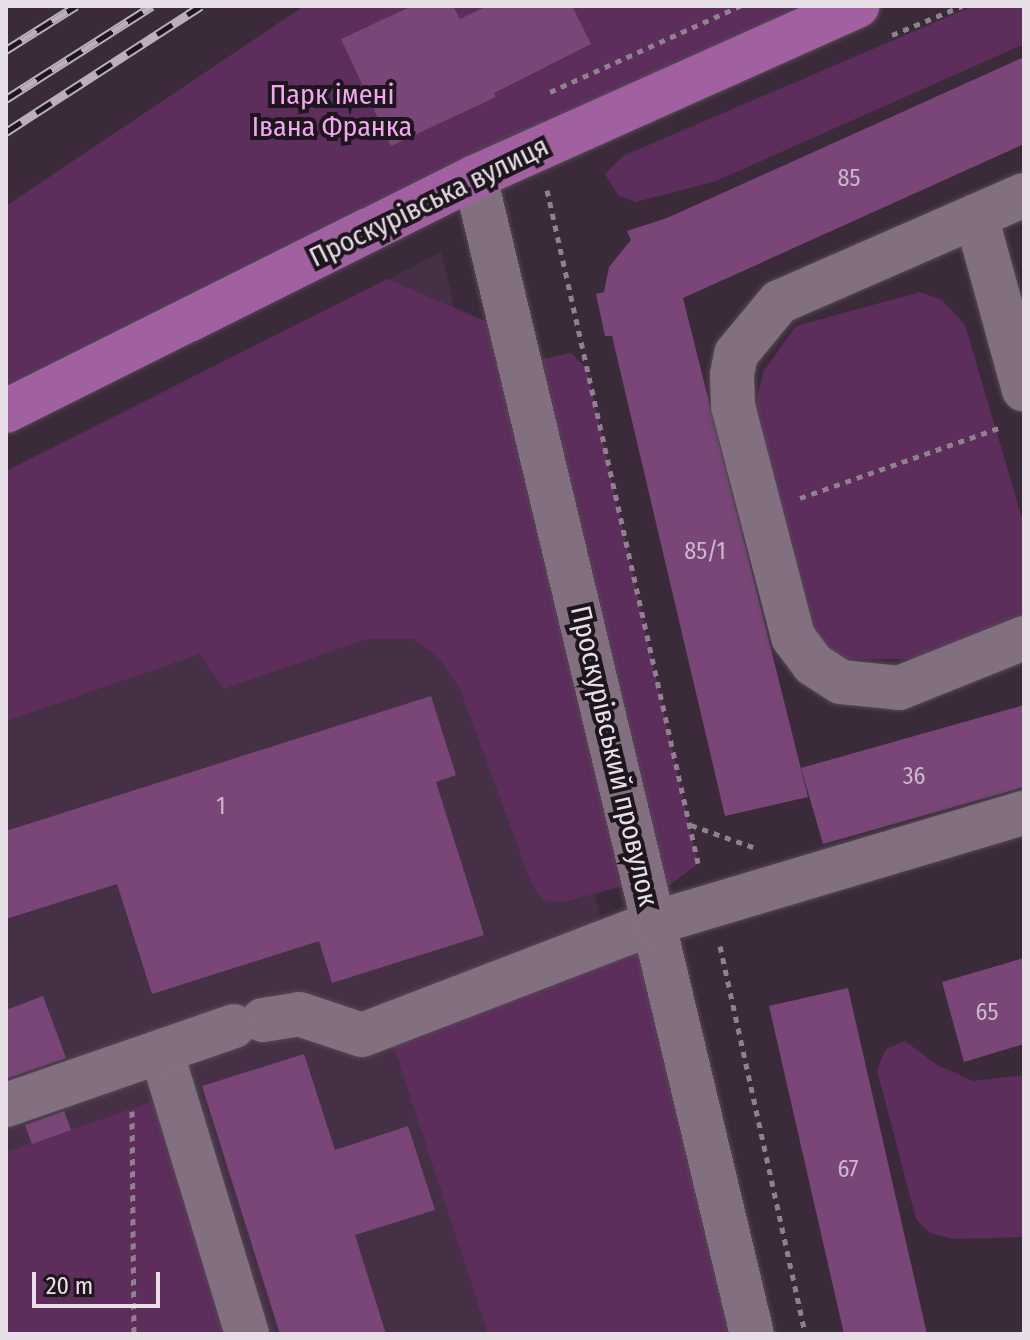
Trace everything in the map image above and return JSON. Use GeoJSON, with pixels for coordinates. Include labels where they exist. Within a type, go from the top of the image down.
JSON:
{"type":"FeatureCollection","features":[{"type":"Feature","properties":{"kind":"main road","name":"Проскурівська вулиця"},"geometry":{"type":"LineString","coordinates":[[6,411],[475,177],[858,6]]}},
{"type":"Feature","properties":{"kind":"street","name":"Проскурівський провулок"},"geometry":{"type":"LineString","coordinates":[[475,177],[752,1334]]}},
{"type":"Feature","properties":{"kind":"street"},"geometry":{"type":"LineString","coordinates":[[1024,195],[779,302],[754,327],[736,354],[733,406],[793,637],[813,664],[841,682],[899,688],[1024,638]]}},
{"type":"Feature","properties":{"kind":"street"},"geometry":{"type":"LineString","coordinates":[[976,216],[1018,382]]}},
{"type":"Feature","properties":{"kind":"street"},"geometry":{"type":"LineString","coordinates":[[6,1105],[248,1023],[299,1014],[362,1035],[654,923],[1024,813]]}},
{"type":"Feature","properties":{"kind":"street"},"geometry":{"type":"LineString","coordinates":[[162,1054],[247,1334]]}},
{"type":"Feature","properties":{"kind":"path"},"geometry":{"type":"LineString","coordinates":[[545,182],[805,1334]]}},
{"type":"Feature","properties":{"kind":"path"},"geometry":{"type":"LineString","coordinates":[[761,512],[1018,382]]}},
{"type":"Feature","properties":{"kind":"path"},"geometry":{"type":"LineString","coordinates":[[690,825],[762,850]]}},
{"type":"Feature","properties":{"kind":"path"},"geometry":{"type":"LineString","coordinates":[[134,1334],[131,1113],[162,1054]]}},
{"type":"Feature","properties":{"kind":"shaded area"},"geometry":{"type":"Polygon","coordinates":[[[441,252],[700,1334],[6,1334],[6,475],[441,252]]]}},
{"type":"Feature","properties":{"kind":"green space","name":"Парк імені Івана Франка"},"geometry":{"type":"Polygon","coordinates":[[[304,6],[814,6],[6,389],[6,206],[304,6]]]}},
{"type":"Feature","properties":{"kind":"green space"},"geometry":{"type":"Polygon","coordinates":[[[973,6],[1024,6],[1024,44],[716,181],[636,202],[618,195],[605,174],[623,156],[973,6]]]}},
{"type":"Feature","properties":{"kind":"green space"},"geometry":{"type":"Polygon","coordinates":[[[387,279],[513,333],[524,380],[543,359],[571,353],[587,369],[698,864],[667,887],[644,880],[561,903],[544,900],[532,885],[460,689],[439,658],[413,639],[367,639],[224,689],[200,654],[6,721],[6,471],[387,279]]]}},
{"type":"Feature","properties":{"kind":"green space"},"geometry":{"type":"Polygon","coordinates":[[[920,292],[942,300],[965,325],[1024,525],[1024,624],[923,659],[841,659],[821,646],[810,628],[753,418],[763,372],[796,326],[920,292]]]}},
{"type":"Feature","properties":{"kind":"green space"},"geometry":{"type":"Polygon","coordinates":[[[654,923],[752,1334],[488,1334],[394,1047],[441,1015],[654,923]]]}},
{"type":"Feature","properties":{"kind":"green space"},"geometry":{"type":"Polygon","coordinates":[[[905,1041],[937,1065],[973,1081],[1024,1075],[1024,1237],[954,1239],[930,1233],[916,1219],[877,1070],[886,1049],[905,1041]]]}},
{"type":"Feature","properties":{"kind":"green space"},"geometry":{"type":"Polygon","coordinates":[[[157,1100],[239,1334],[6,1334],[6,1152],[157,1100]]]}},
{"type":"Feature","properties":{"kind":"building"},"geometry":{"type":"Polygon","coordinates":[[[412,6],[453,6],[460,19],[487,6],[572,6],[591,44],[494,93],[496,97],[391,146],[341,39],[412,6]]]}},
{"type":"Feature","properties":{"kind":"building"},"geometry":{"type":"Polygon","coordinates":[[[1024,57],[1024,144],[683,298],[808,797],[725,816],[612,336],[605,336],[596,294],[604,292],[609,267],[631,240],[627,231],[667,218],[1024,57]]]}},
{"type":"Feature","properties":{"kind":"building"},"geometry":{"type":"Polygon","coordinates":[[[431,696],[456,775],[436,782],[484,935],[332,983],[319,941],[152,994],[117,884],[6,919],[6,831],[431,696]]]}},
{"type":"Feature","properties":{"kind":"building"},"geometry":{"type":"Polygon","coordinates":[[[1024,705],[1024,787],[823,844],[801,768],[1024,705]]]}},
{"type":"Feature","properties":{"kind":"building"},"geometry":{"type":"Polygon","coordinates":[[[1024,958],[1024,1044],[964,1062],[942,982],[1024,958]]]}},
{"type":"Feature","properties":{"kind":"building"},"geometry":{"type":"Polygon","coordinates":[[[848,988],[927,1334],[844,1334],[769,1006],[848,988]]]}},
{"type":"Feature","properties":{"kind":"building"},"geometry":{"type":"Polygon","coordinates":[[[43,996],[66,1058],[6,1079],[6,1010],[43,996]]]}},
{"type":"Feature","properties":{"kind":"building"},"geometry":{"type":"Polygon","coordinates":[[[304,1054],[335,1150],[408,1126],[435,1210],[355,1235],[386,1334],[280,1334],[202,1086],[304,1054]]]}},
{"type":"Feature","properties":{"kind":"building"},"geometry":{"type":"Polygon","coordinates":[[[64,1111],[71,1130],[32,1144],[25,1125],[64,1111]]]}},
{"type":"Feature","properties":{"kind":"railway"},"geometry":{"type":"LineString","coordinates":[[6,50],[76,6]]}},
{"type":"Feature","properties":{"kind":"railway"},"geometry":{"type":"LineString","coordinates":[[6,99],[152,6]]}},
{"type":"Feature","properties":{"kind":"railway"},"geometry":{"type":"LineString","coordinates":[[6,132],[201,6]]}}]}
